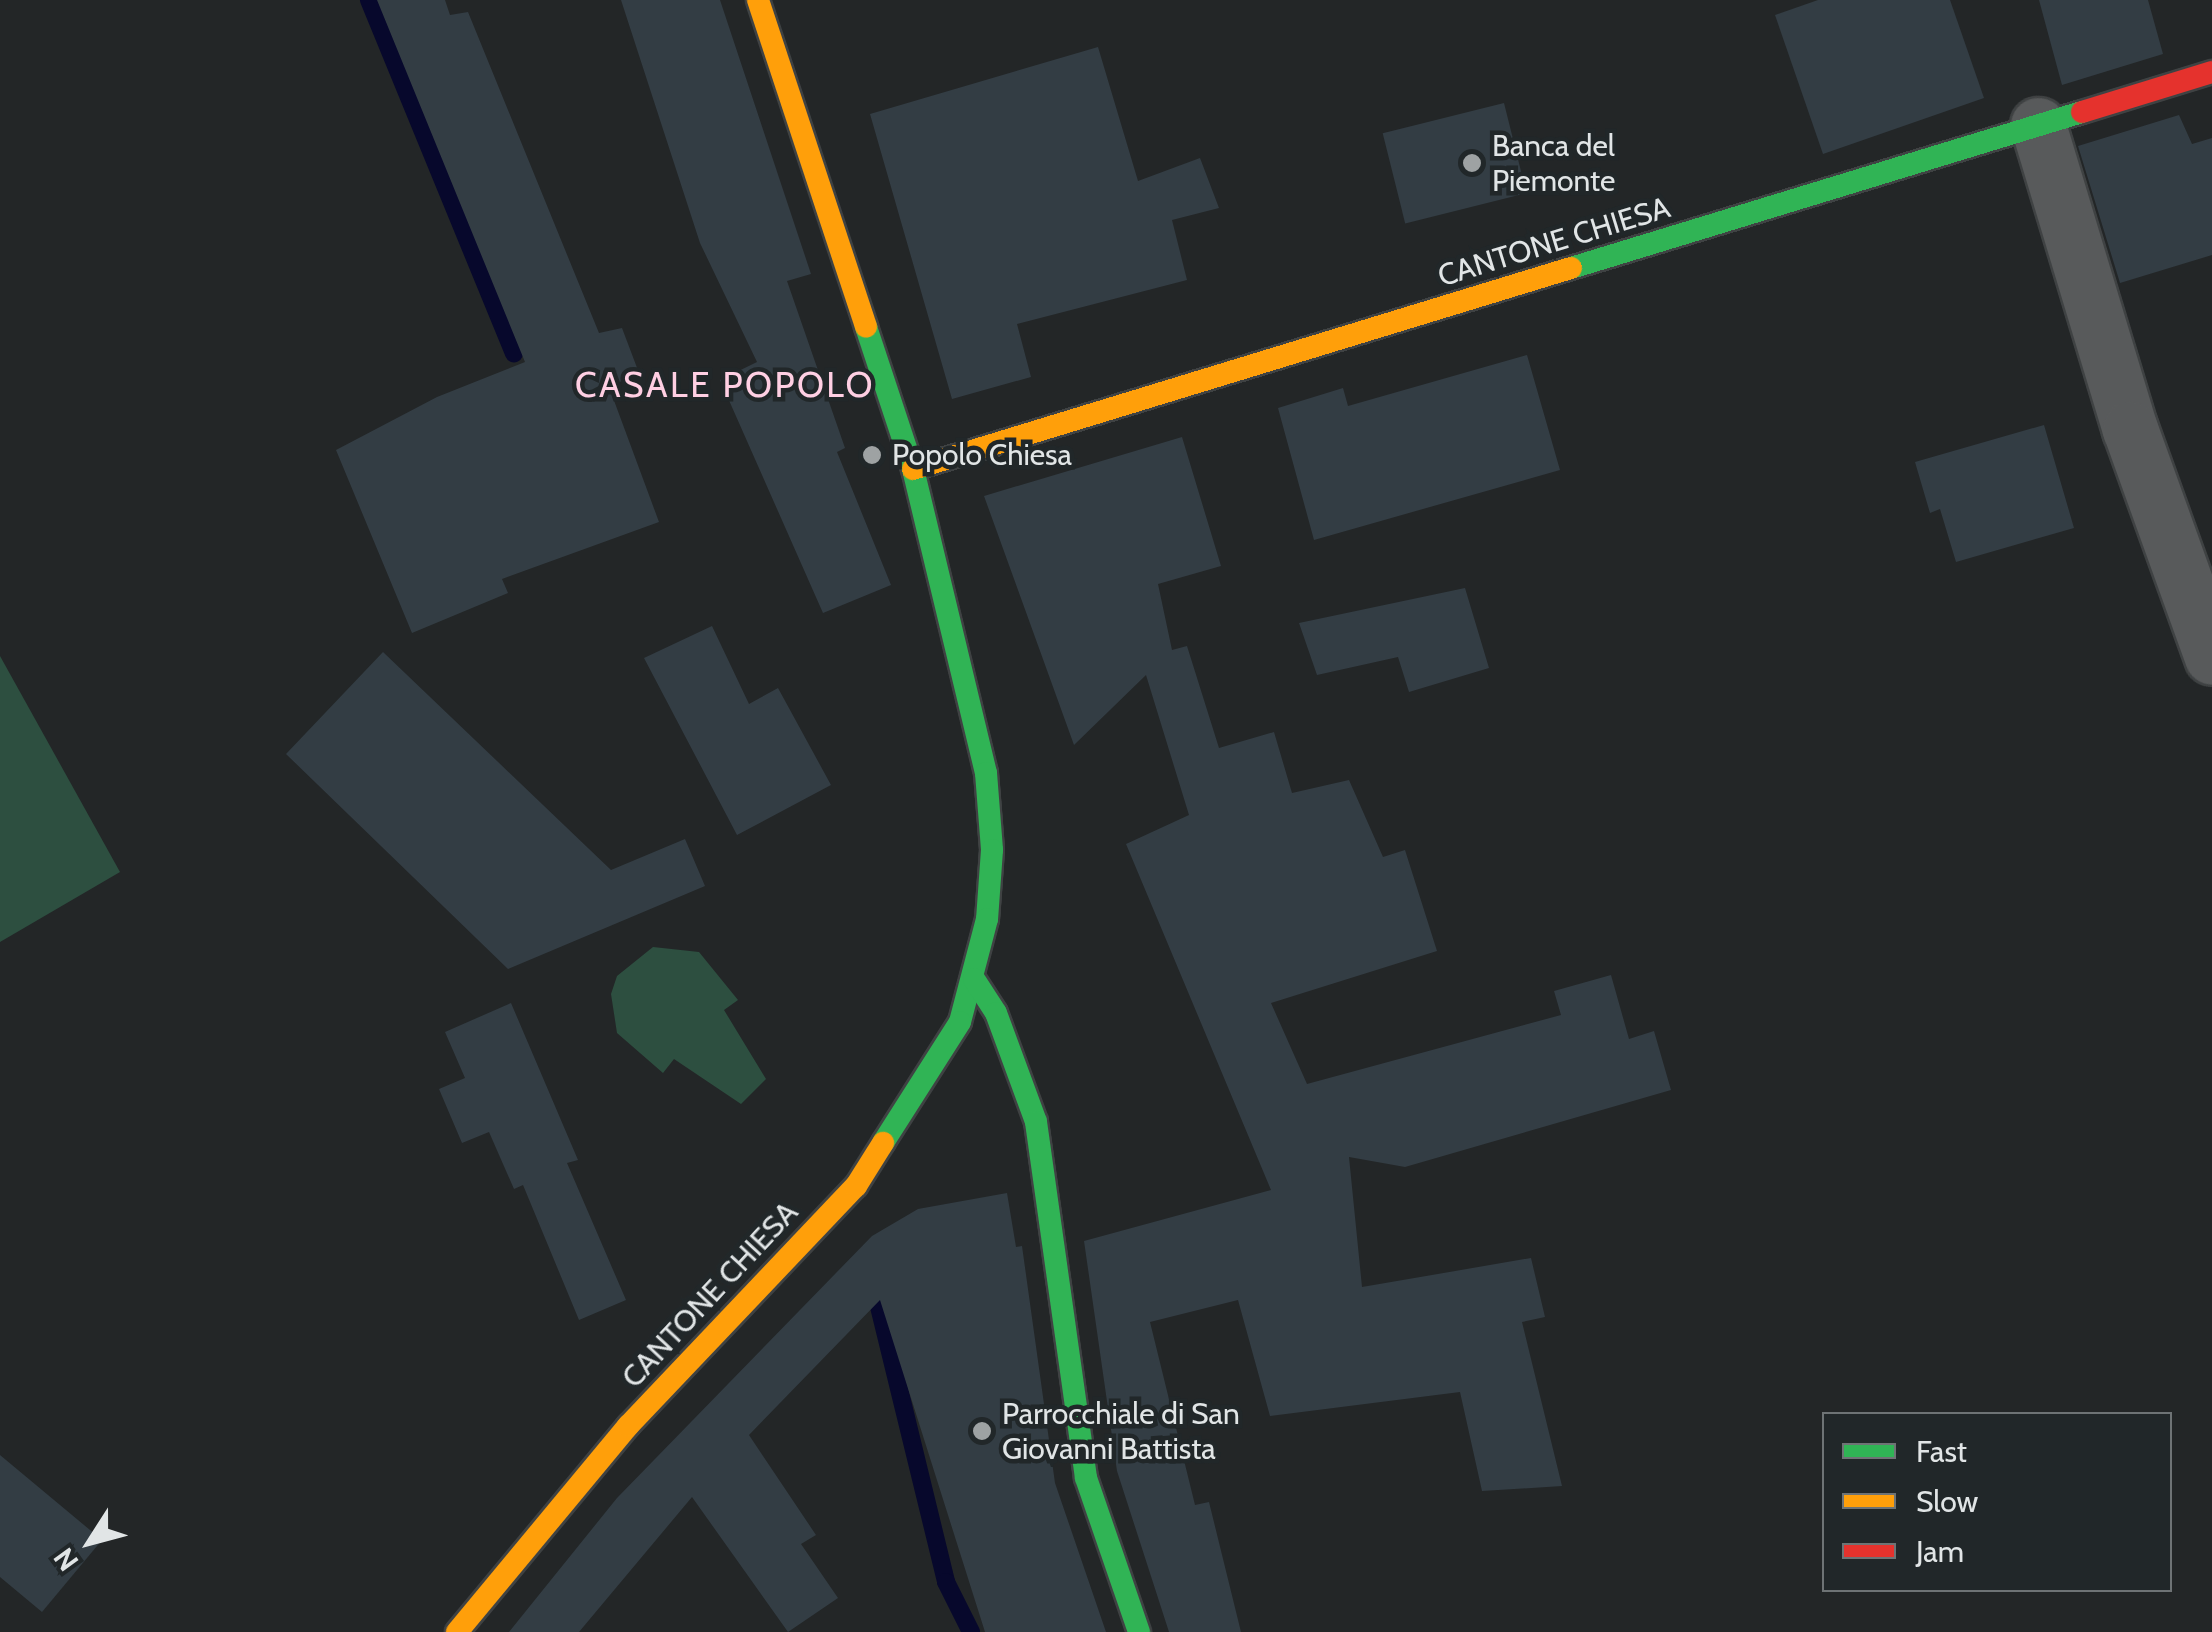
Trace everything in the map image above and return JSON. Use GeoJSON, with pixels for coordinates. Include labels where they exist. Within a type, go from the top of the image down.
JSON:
{"type":"FeatureCollection","features":[{"type":"Feature","properties":{"kind":"street","name":"CANTONE CHIESA"},"geometry":{"type":"LineString","coordinates":[[457,1632],[628,1426],[856,1186],[942,1056],[974,979],[992,850],[986,773],[913,469],[758,0]]}},
{"type":"Feature","properties":{"kind":"street","name":"CANTONE CHIESA"},"geometry":{"type":"LineString","coordinates":[[913,469],[2212,72]]}},
{"type":"Feature","properties":{"kind":"street"},"geometry":{"type":"LineString","coordinates":[[2038,125],[2130,428],[2212,657]]}},
{"type":"Feature","properties":{"kind":"street"},"geometry":{"type":"LineString","coordinates":[[974,979],[996,1012],[1036,1122],[1086,1478],[1139,1632]]}},
{"type":"Feature","properties":{"kind":"green space"},"geometry":{"type":"Polygon","coordinates":[[[0,656],[120,872],[0,942],[0,656]]]}},
{"type":"Feature","properties":{"kind":"green space"},"geometry":{"type":"Polygon","coordinates":[[[653,947],[699,952],[738,1000],[724,1010],[766,1079],[741,1104],[674,1059],[663,1073],[617,1033],[611,994],[617,976],[653,947]]]}},
{"type":"Feature","properties":{"kind":"building"},"geometry":{"type":"Polygon","coordinates":[[[377,0],[445,0],[450,15],[468,12],[599,333],[622,328],[639,373],[609,387],[659,522],[502,579],[508,593],[412,633],[336,450],[437,397],[525,362],[377,0]]]}},
{"type":"Feature","properties":{"kind":"building"},"geometry":{"type":"Polygon","coordinates":[[[621,0],[720,0],[811,274],[787,281],[845,448],[837,452],[891,585],[823,613],[720,380],[757,362],[700,243],[621,0]]]}},
{"type":"Feature","properties":{"kind":"building"},"geometry":{"type":"Polygon","coordinates":[[[1818,0],[1950,0],[1984,98],[1823,154],[1775,15],[1818,0]]]}},
{"type":"Feature","properties":{"kind":"building"},"geometry":{"type":"Polygon","coordinates":[[[2039,0],[2148,0],[2163,54],[2062,85],[2039,0]]]}},
{"type":"Feature","properties":{"kind":"building"},"geometry":{"type":"Polygon","coordinates":[[[1098,47],[1138,181],[1200,158],[1219,208],[1172,220],[1187,280],[1017,324],[1031,377],[952,399],[870,114],[1098,47]]]}},
{"type":"Feature","properties":{"kind":"building"},"geometry":{"type":"Polygon","coordinates":[[[1504,103],[1526,193],[1405,223],[1383,133],[1504,103]]]}},
{"type":"Feature","properties":{"kind":"building"},"geometry":{"type":"Polygon","coordinates":[[[2179,115],[2192,144],[2212,138],[2212,255],[2120,283],[2078,146],[2179,115]]]}},
{"type":"Feature","properties":{"kind":"building"},"geometry":{"type":"Polygon","coordinates":[[[1527,355],[1560,470],[1314,540],[1278,408],[1343,388],[1348,406],[1527,355]]]}},
{"type":"Feature","properties":{"kind":"building"},"geometry":{"type":"Polygon","coordinates":[[[2044,425],[2074,528],[1956,562],[1940,509],[1930,513],[1915,462],[2044,425]]]}},
{"type":"Feature","properties":{"kind":"building"},"geometry":{"type":"Polygon","coordinates":[[[1182,437],[1221,566],[1158,584],[1172,650],[1187,646],[1219,748],[1274,732],[1292,793],[1349,780],[1383,857],[1405,850],[1437,951],[1271,1003],[1307,1084],[1561,1015],[1554,991],[1611,975],[1629,1039],[1654,1031],[1671,1090],[1405,1167],[1349,1157],[1362,1287],[1531,1258],[1545,1317],[1522,1322],[1562,1486],[1482,1491],[1460,1392],[1270,1416],[1238,1300],[1150,1322],[1195,1505],[1209,1502],[1241,1632],[1169,1632],[1117,1471],[1084,1241],[1271,1190],[1126,844],[1189,815],[1146,675],[1074,745],[984,496],[1182,437]]]}},
{"type":"Feature","properties":{"kind":"building"},"geometry":{"type":"Polygon","coordinates":[[[1465,588],[1489,668],[1409,692],[1398,657],[1317,675],[1299,623],[1465,588]]]}},
{"type":"Feature","properties":{"kind":"building"},"geometry":{"type":"Polygon","coordinates":[[[712,626],[749,704],[778,688],[831,785],[737,835],[644,658],[712,626]]]}},
{"type":"Feature","properties":{"kind":"building"},"geometry":{"type":"Polygon","coordinates":[[[383,652],[611,870],[685,839],[705,886],[508,969],[286,754],[383,652]]]}},
{"type":"Feature","properties":{"kind":"building"},"geometry":{"type":"Polygon","coordinates":[[[511,1003],[578,1160],[567,1163],[626,1300],[579,1320],[523,1185],[514,1189],[489,1132],[462,1143],[439,1089],[465,1078],[445,1032],[511,1003]]]}},
{"type":"Feature","properties":{"kind":"building"},"geometry":{"type":"Polygon","coordinates":[[[1007,1193],[1016,1247],[1022,1246],[1055,1483],[1106,1632],[985,1632],[880,1300],[749,1435],[816,1535],[801,1544],[838,1598],[788,1632],[692,1497],[579,1632],[509,1632],[617,1498],[872,1236],[918,1209],[1007,1193]]]}},
{"type":"Feature","properties":{"kind":"building"},"geometry":{"type":"Polygon","coordinates":[[[0,1455],[102,1540],[42,1612],[0,1577],[0,1455]]]}},
{"type":"Feature","properties":{"kind":"waterway"},"geometry":{"type":"LineString","coordinates":[[369,0],[514,353]]}},
{"type":"Feature","properties":{"kind":"waterway"},"geometry":{"type":"LineString","coordinates":[[873,1282],[946,1582],[971,1632]]}},
{"type":"Feature","properties":{"kind":"traffic: fast"},"geometry":{"type":"LineString","coordinates":[[1571,268],[2082,112]]}},
{"type":"Feature","properties":{"kind":"traffic: fast"},"geometry":{"type":"LineString","coordinates":[[866,327],[913,469],[986,773],[992,850],[987,919],[960,1022],[883,1143]]}},
{"type":"Feature","properties":{"kind":"traffic: fast"},"geometry":{"type":"LineString","coordinates":[[974,979],[996,1013],[1036,1122],[1086,1478],[1139,1632]]}},
{"type":"Feature","properties":{"kind":"traffic: slow"},"geometry":{"type":"LineString","coordinates":[[758,0],[866,327]]}},
{"type":"Feature","properties":{"kind":"traffic: slow"},"geometry":{"type":"LineString","coordinates":[[913,469],[1571,268]]}},
{"type":"Feature","properties":{"kind":"traffic: slow"},"geometry":{"type":"LineString","coordinates":[[457,1632],[628,1426],[856,1186],[883,1143]]}},
{"type":"Feature","properties":{"kind":"traffic: jam"},"geometry":{"type":"LineString","coordinates":[[2082,112],[2212,72]]}},
{"type":"Feature","properties":{"kind":"place","name":"Banca del Piemonte"},"geometry":{"type":"Point","coordinates":[1472,163]}},
{"type":"Feature","properties":{"kind":"place","name":"Popolo Chiesa"},"geometry":{"type":"Point","coordinates":[872,455]}},
{"type":"Feature","properties":{"kind":"place","name":"Parrocchiale di San Giovanni Battista"},"geometry":{"type":"Point","coordinates":[982,1431]}},
{"type":"Feature","properties":{"kind":"district","name":"CASALE POPOLO"},"geometry":{"type":"Point","coordinates":[725,385]}}]}
